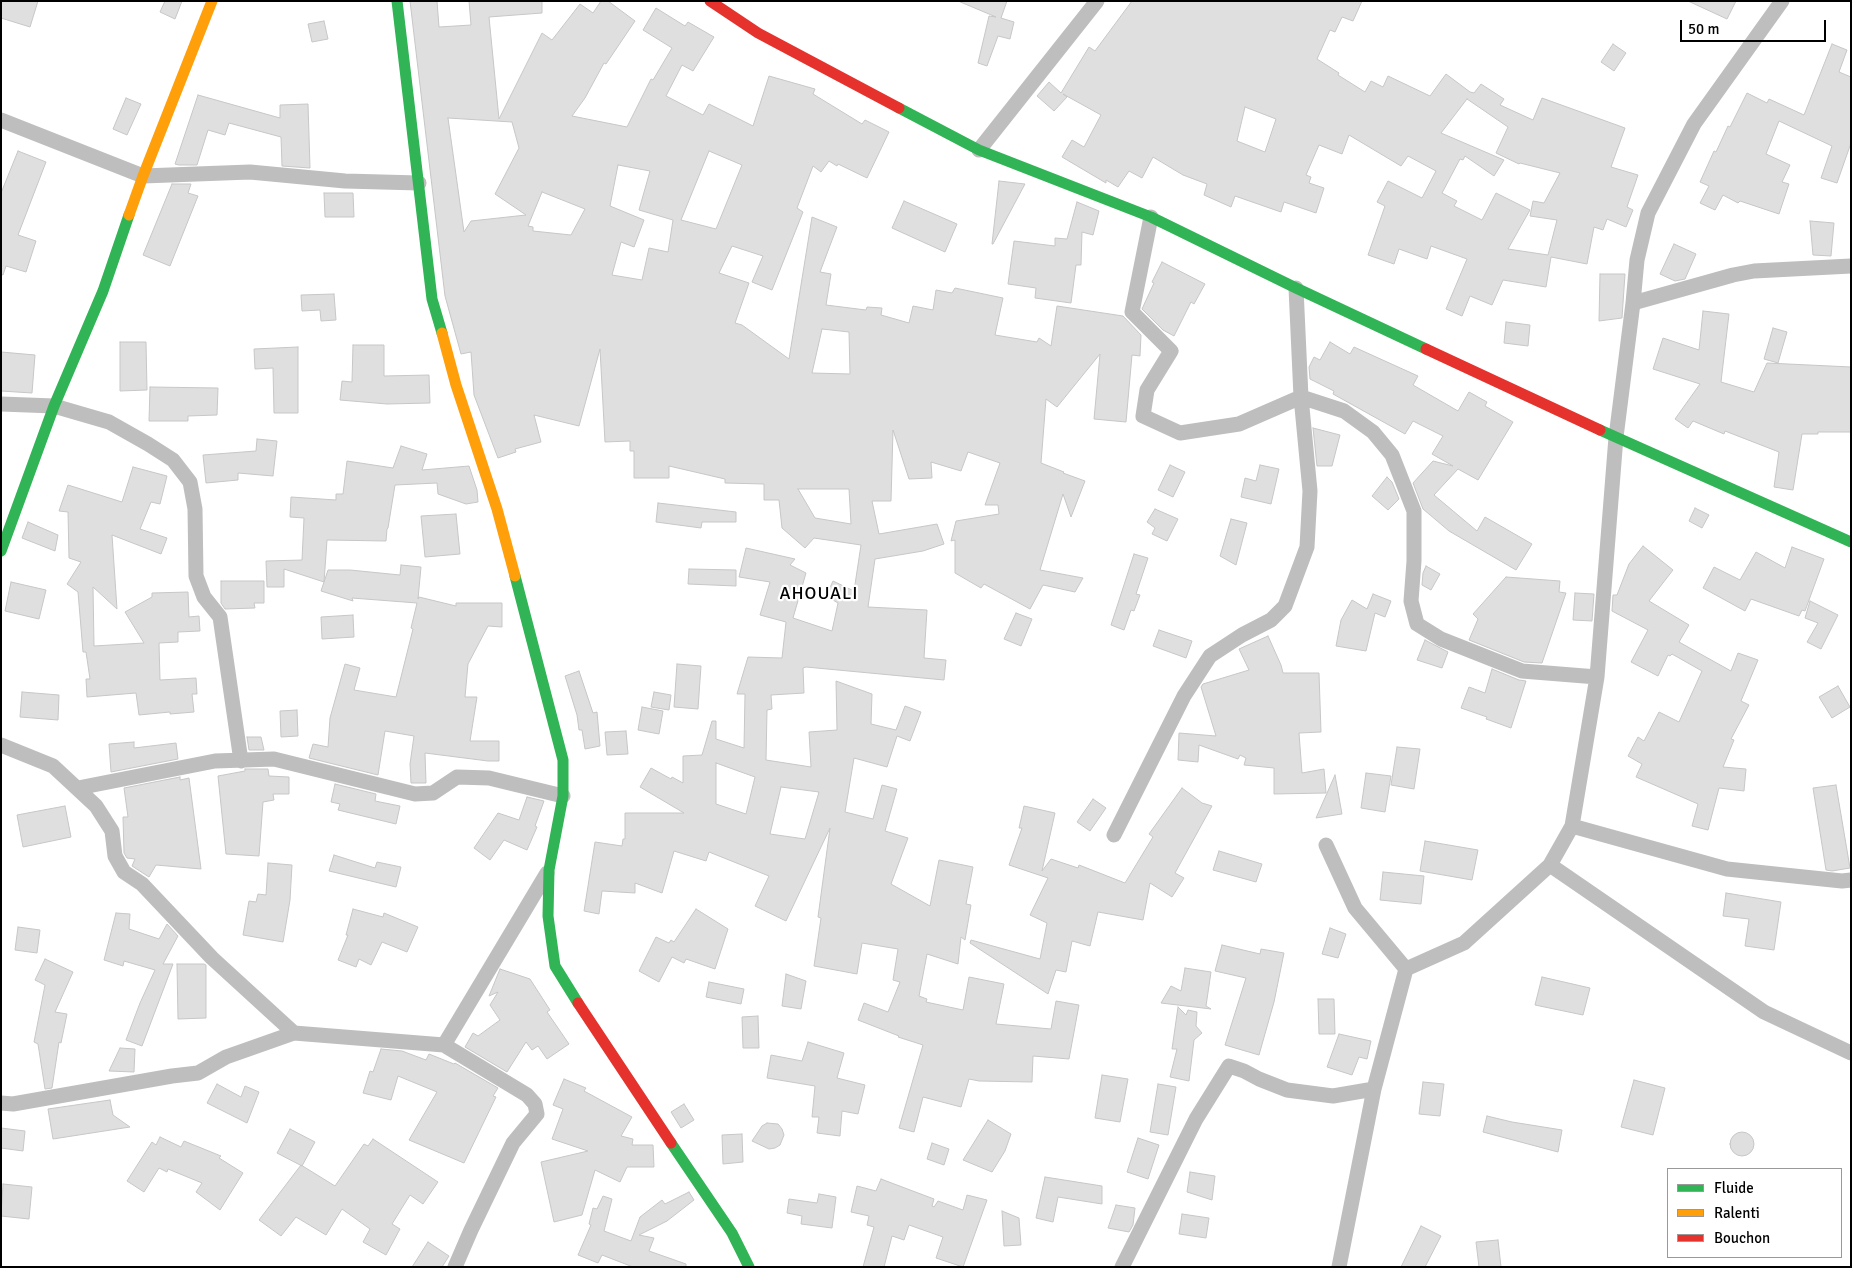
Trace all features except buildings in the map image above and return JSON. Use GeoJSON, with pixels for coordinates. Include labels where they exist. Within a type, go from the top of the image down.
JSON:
{"type":"FeatureCollection","features":[{"type":"Feature","properties":{"kind":"street"},"geometry":{"type":"LineString","coordinates":[[1,551],[54,406],[103,291],[143,176],[212,1]]}},
{"type":"Feature","properties":{"kind":"street"},"geometry":{"type":"LineString","coordinates":[[397,1],[432,299],[456,385],[497,509],[562,760],[563,796],[549,870],[548,916],[555,966],[594,1028],[732,1233],[749,1267]]}},
{"type":"Feature","properties":{"kind":"street"},"geometry":{"type":"LineString","coordinates":[[710,1],[758,32],[979,150],[1151,218],[1296,288],[1616,437],[1851,542]]}},
{"type":"Feature","properties":{"kind":"street"},"geometry":{"type":"LineString","coordinates":[[979,150],[1097,1]]}},
{"type":"Feature","properties":{"kind":"street"},"geometry":{"type":"LineString","coordinates":[[1406,969],[1464,944],[1550,865],[1572,826],[1597,677],[1616,437],[1637,260],[1648,213],[1694,124],[1782,1]]}},
{"type":"Feature","properties":{"kind":"street"},"geometry":{"type":"LineString","coordinates":[[1,120],[143,176],[250,172],[345,181],[419,183]]}},
{"type":"Feature","properties":{"kind":"street"},"geometry":{"type":"LineString","coordinates":[[1151,218],[1132,312],[1171,351],[1146,390],[1143,416],[1180,433],[1239,424],[1301,397],[1344,410],[1373,432],[1392,455],[1414,511],[1414,561],[1411,601],[1417,624],[1441,639],[1522,671],[1597,677]]}},
{"type":"Feature","properties":{"kind":"street"},"geometry":{"type":"LineString","coordinates":[[1633,303],[1733,275],[1754,271],[1851,266]]}},
{"type":"Feature","properties":{"kind":"street"},"geometry":{"type":"LineString","coordinates":[[1114,835],[1184,696],[1210,656],[1242,635],[1271,620],[1285,606],[1307,547],[1310,491],[1301,397],[1296,288]]}},
{"type":"Feature","properties":{"kind":"street"},"geometry":{"type":"LineString","coordinates":[[1,404],[54,406],[108,422],[173,460],[190,482],[195,509],[196,576],[204,597],[220,617],[241,761]]}},
{"type":"Feature","properties":{"kind":"street"},"geometry":{"type":"LineString","coordinates":[[1,745],[53,766],[78,788],[96,806],[112,832],[115,856],[124,872],[142,884],[212,958],[294,1033]]}},
{"type":"Feature","properties":{"kind":"street"},"geometry":{"type":"LineString","coordinates":[[78,788],[215,762],[274,759],[415,794],[433,793],[457,777],[489,778],[563,796]]}},
{"type":"Feature","properties":{"kind":"street"},"geometry":{"type":"LineString","coordinates":[[1572,826],[1727,869],[1842,881],[1851,880]]}},
{"type":"Feature","properties":{"kind":"street"},"geometry":{"type":"LineString","coordinates":[[1326,845],[1355,908],[1406,969]]}},
{"type":"Feature","properties":{"kind":"street"},"geometry":{"type":"LineString","coordinates":[[1550,865],[1764,1012],[1851,1053]]}},
{"type":"Feature","properties":{"kind":"street"},"geometry":{"type":"LineString","coordinates":[[444,1045],[549,870]]}},
{"type":"Feature","properties":{"kind":"street"},"geometry":{"type":"LineString","coordinates":[[1339,1267],[1374,1089],[1406,969]]}},
{"type":"Feature","properties":{"kind":"street"},"geometry":{"type":"LineString","coordinates":[[1,1103],[13,1104],[198,1073],[226,1057],[294,1033],[444,1045],[527,1095],[535,1104],[537,1114],[513,1143],[455,1267]]}},
{"type":"Feature","properties":{"kind":"street"},"geometry":{"type":"LineString","coordinates":[[1122,1267],[1196,1119],[1229,1066],[1287,1090],[1333,1096],[1374,1089]]}},
{"type":"Feature","properties":{"kind":"traffic: fast"},"geometry":{"type":"LineString","coordinates":[[397,1],[432,299],[442,333]]}},
{"type":"Feature","properties":{"kind":"traffic: fast"},"geometry":{"type":"LineString","coordinates":[[899,108],[979,150],[1151,217],[1426,349]]}},
{"type":"Feature","properties":{"kind":"traffic: fast"},"geometry":{"type":"LineString","coordinates":[[1,551],[54,406],[103,291],[129,215]]}},
{"type":"Feature","properties":{"kind":"traffic: fast"},"geometry":{"type":"LineString","coordinates":[[1600,430],[1851,542]]}},
{"type":"Feature","properties":{"kind":"traffic: fast"},"geometry":{"type":"LineString","coordinates":[[515,576],[563,760],[563,796],[549,870],[548,916],[555,966],[578,1003]]}},
{"type":"Feature","properties":{"kind":"traffic: fast"},"geometry":{"type":"LineString","coordinates":[[671,1143],[732,1233],[749,1267]]}},
{"type":"Feature","properties":{"kind":"traffic: slow"},"geometry":{"type":"LineString","coordinates":[[129,215],[212,1]]}},
{"type":"Feature","properties":{"kind":"traffic: slow"},"geometry":{"type":"LineString","coordinates":[[442,333],[456,385],[497,509],[515,576]]}},
{"type":"Feature","properties":{"kind":"traffic: jam"},"geometry":{"type":"LineString","coordinates":[[710,1],[758,33],[899,108]]}},
{"type":"Feature","properties":{"kind":"traffic: jam"},"geometry":{"type":"LineString","coordinates":[[1426,349],[1600,430]]}},
{"type":"Feature","properties":{"kind":"traffic: jam"},"geometry":{"type":"LineString","coordinates":[[578,1003],[671,1143]]}},
{"type":"Feature","properties":{"kind":"district","name":"AHOUALI"},"geometry":{"type":"Point","coordinates":[819,594]}}]}
